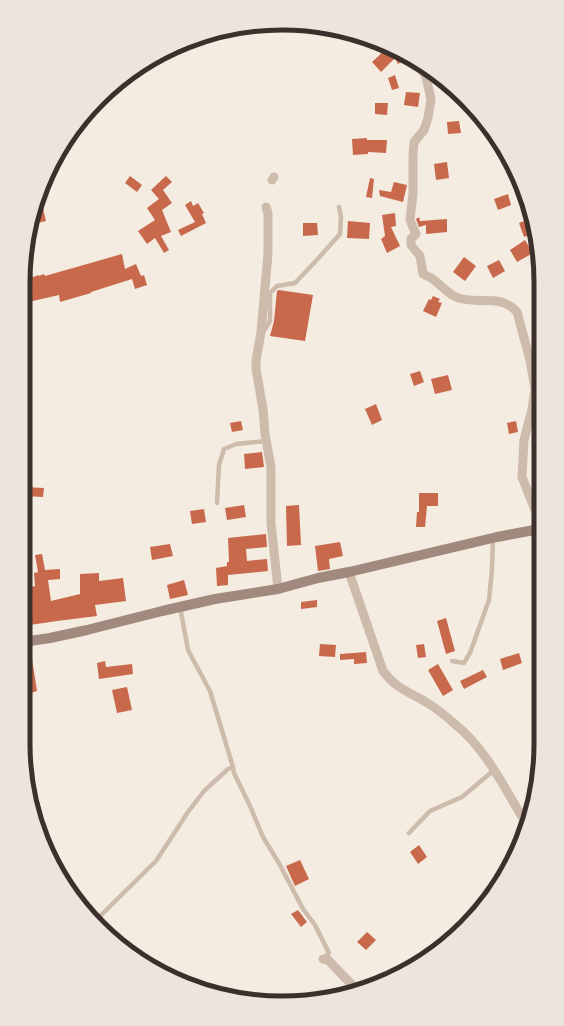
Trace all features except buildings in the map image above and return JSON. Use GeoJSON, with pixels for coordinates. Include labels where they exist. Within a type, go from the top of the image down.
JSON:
{"type":"FeatureCollection","features":[{"type":"Feature","properties":{"kind":"main road"},"geometry":{"type":"LineString","coordinates":[[30,641],[80,631],[180,607],[278,589],[325,576],[349,572],[493,538],[534,530]]}},
{"type":"Feature","properties":{"kind":"street"},"geometry":{"type":"LineString","coordinates":[[424,74],[431,99],[428,118],[424,130],[414,142],[413,193],[410,220],[416,234],[411,239],[411,245],[420,256],[423,274],[433,278],[442,287],[456,297],[472,300],[501,301],[513,307],[517,312],[530,360],[534,383]]}},
{"type":"Feature","properties":{"kind":"street"},"geometry":{"type":"LineString","coordinates":[[266,207],[268,214],[268,254],[256,369],[271,468],[271,523],[278,589]]}},
{"type":"Feature","properties":{"kind":"street"},"geometry":{"type":"LineString","coordinates":[[534,396],[524,440],[522,477],[534,507]]}},
{"type":"Feature","properties":{"kind":"street"},"geometry":{"type":"LineString","coordinates":[[349,572],[383,671],[391,681],[401,689],[430,705],[473,740],[494,770],[523,818]]}},
{"type":"Feature","properties":{"kind":"street"},"geometry":{"type":"LineString","coordinates":[[323,959],[328,960],[353,986]]}},
{"type":"Feature","properties":{"kind":"lane"},"geometry":{"type":"LineString","coordinates":[[260,336],[270,321],[270,293],[277,286],[295,283],[340,234],[341,217],[339,207]]}},
{"type":"Feature","properties":{"kind":"lane"},"geometry":{"type":"LineString","coordinates":[[217,503],[219,465],[224,449],[236,444],[266,441]]}},
{"type":"Feature","properties":{"kind":"lane"},"geometry":{"type":"LineString","coordinates":[[452,661],[464,662],[470,653],[488,600],[492,569],[493,538]]}},
{"type":"Feature","properties":{"kind":"lane"},"geometry":{"type":"LineString","coordinates":[[180,607],[188,650],[210,691],[234,773],[263,837],[280,865],[303,909],[315,925],[329,953],[323,959]]}},
{"type":"Feature","properties":{"kind":"lane"},"geometry":{"type":"LineString","coordinates":[[99,917],[156,861],[188,812],[204,791],[228,769],[233,767]]}},
{"type":"Feature","properties":{"kind":"lane"},"geometry":{"type":"LineString","coordinates":[[409,833],[430,811],[462,797],[494,770]]}}]}
